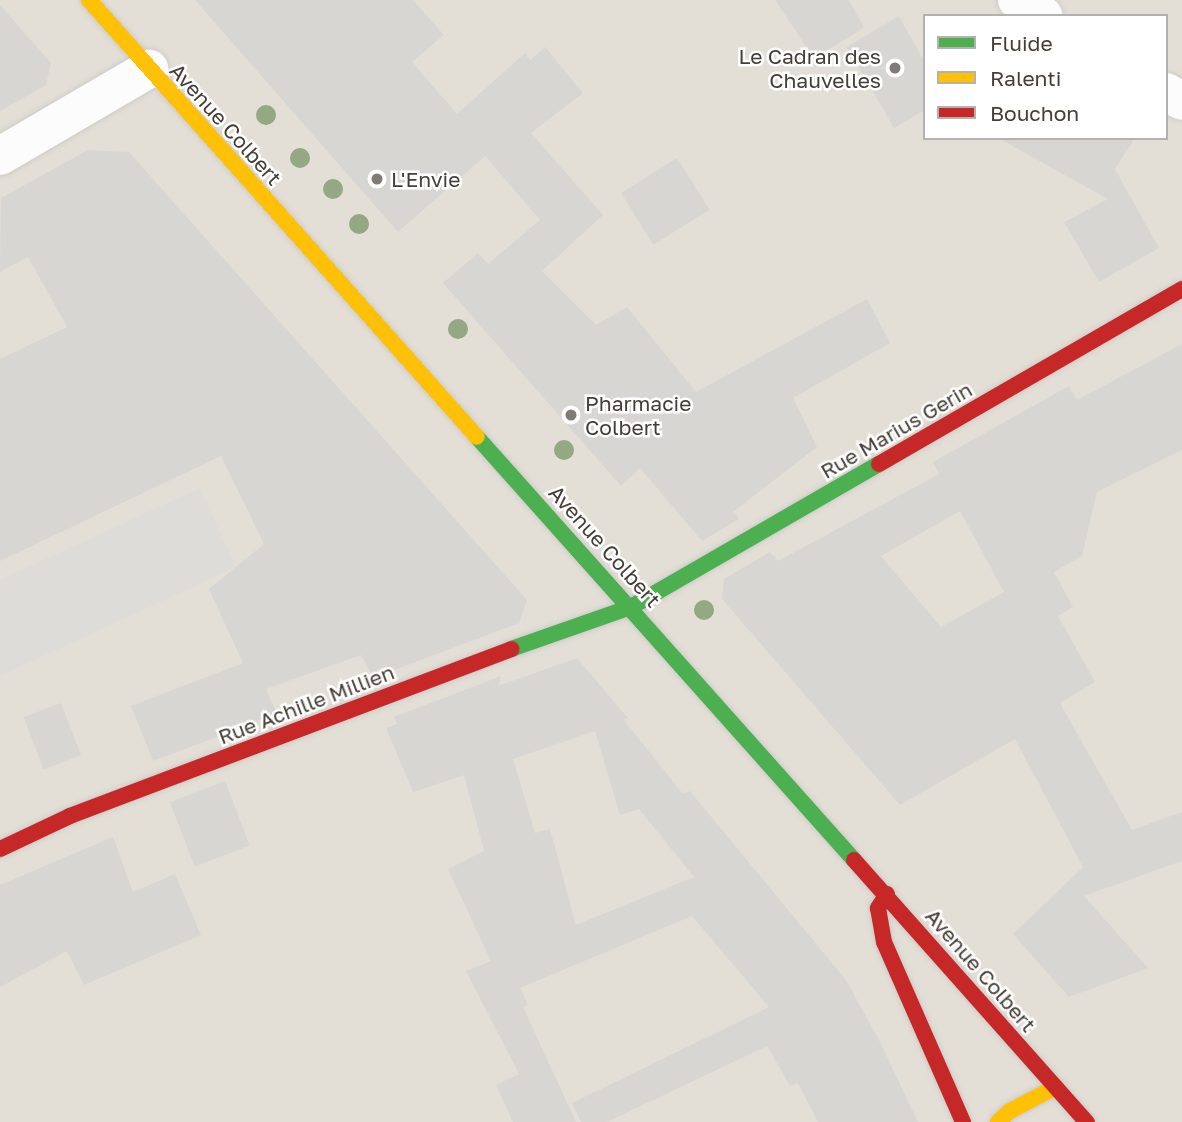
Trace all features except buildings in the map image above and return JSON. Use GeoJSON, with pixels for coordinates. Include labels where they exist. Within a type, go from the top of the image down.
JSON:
{"type":"FeatureCollection","features":[{"type":"Feature","properties":{"kind":"street","name":"Avenue Colbert"},"geometry":{"type":"LineString","coordinates":[[89,0],[1087,1122]]}},
{"type":"Feature","properties":{"kind":"street"},"geometry":{"type":"LineString","coordinates":[[1017,0],[1041,14]]}},
{"type":"Feature","properties":{"kind":"street"},"geometry":{"type":"LineString","coordinates":[[0,156],[149,69]]}},
{"type":"Feature","properties":{"kind":"street","name":"Rue Marius Gerin"},"geometry":{"type":"LineString","coordinates":[[631,607],[1182,289]]}},
{"type":"Feature","properties":{"kind":"street","name":"Rue Achille Millien"},"geometry":{"type":"LineString","coordinates":[[0,849],[70,816],[583,622],[631,607]]}},
{"type":"Feature","properties":{"kind":"street"},"geometry":{"type":"LineString","coordinates":[[887,894],[878,908],[884,942],[963,1122]]}},
{"type":"Feature","properties":{"kind":"street"},"geometry":{"type":"LineString","coordinates":[[998,1122],[1010,1111],[1038,1099],[1056,1087]]}},
{"type":"Feature","properties":{"kind":"shaded area"},"geometry":{"type":"Polygon","coordinates":[[[0,0],[1182,0],[1182,1122],[0,1122],[0,0]]]}},
{"type":"Feature","properties":{"kind":"shaded area"},"geometry":{"type":"Polygon","coordinates":[[[200,488],[236,567],[0,676],[0,580],[200,488]]]}},
{"type":"Feature","properties":{"kind":"traffic: fast"},"geometry":{"type":"LineString","coordinates":[[477,437],[854,860]]}},
{"type":"Feature","properties":{"kind":"traffic: fast"},"geometry":{"type":"LineString","coordinates":[[511,649],[631,607],[879,464]]}},
{"type":"Feature","properties":{"kind":"traffic: slow"},"geometry":{"type":"LineString","coordinates":[[89,0],[477,437]]}},
{"type":"Feature","properties":{"kind":"traffic: slow"},"geometry":{"type":"LineString","coordinates":[[998,1122],[1010,1111],[1056,1087]]}},
{"type":"Feature","properties":{"kind":"traffic: jam"},"geometry":{"type":"LineString","coordinates":[[879,464],[1182,289]]}},
{"type":"Feature","properties":{"kind":"traffic: jam"},"geometry":{"type":"LineString","coordinates":[[0,849],[70,816],[511,649]]}},
{"type":"Feature","properties":{"kind":"traffic: jam"},"geometry":{"type":"LineString","coordinates":[[854,860],[1087,1122]]}},
{"type":"Feature","properties":{"kind":"traffic: jam"},"geometry":{"type":"LineString","coordinates":[[887,894],[878,908],[884,942],[963,1122]]}},
{"type":"Feature","properties":{"kind":"place","name":"Le Cadran des Chauvelles"},"geometry":{"type":"Point","coordinates":[895,68]}},
{"type":"Feature","properties":{"kind":"place","name":"L'Envie"},"geometry":{"type":"Point","coordinates":[377,179]}},
{"type":"Feature","properties":{"kind":"place","name":"Pharmacie Colbert"},"geometry":{"type":"Point","coordinates":[571,415]}}]}
